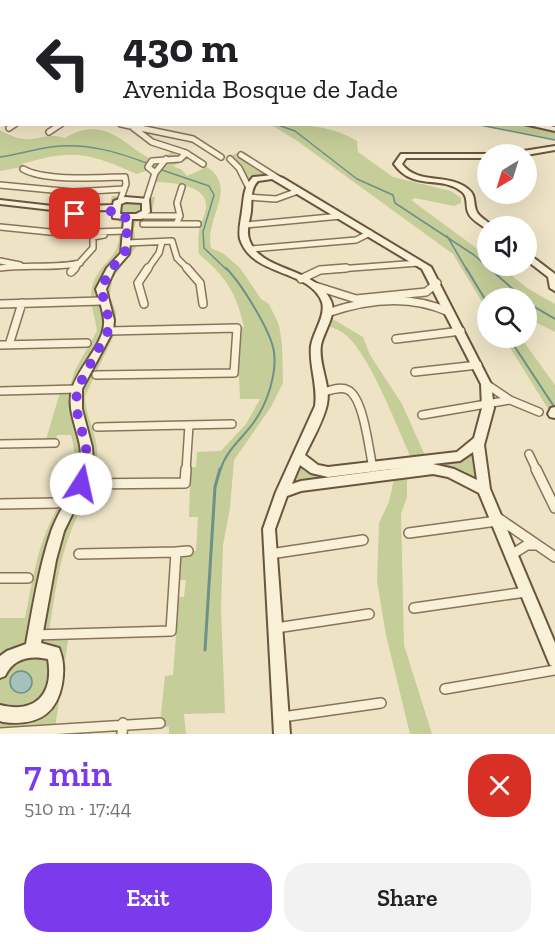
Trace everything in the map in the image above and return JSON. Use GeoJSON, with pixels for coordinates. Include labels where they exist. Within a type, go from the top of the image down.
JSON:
{"type":"FeatureCollection","features":[{"type":"Feature","properties":{"kind":"street"},"geometry":{"type":"LineString","coordinates":[[49,132],[58,126]]}},
{"type":"Feature","properties":{"kind":"street"},"geometry":{"type":"LineString","coordinates":[[130,126],[152,142],[186,153],[203,164]]}},
{"type":"Feature","properties":{"kind":"street"},"geometry":{"type":"LineString","coordinates":[[130,126],[193,139],[221,157]]}},
{"type":"Feature","properties":{"kind":"street"},"geometry":{"type":"LineString","coordinates":[[538,126],[555,129]]}},
{"type":"Feature","properties":{"kind":"street"},"geometry":{"type":"LineString","coordinates":[[537,151],[555,148]]}},
{"type":"Feature","properties":{"kind":"street"},"geometry":{"type":"LineString","coordinates":[[155,173],[148,167],[150,163],[166,159],[180,159],[186,153]]}},
{"type":"Feature","properties":{"kind":"street"},"geometry":{"type":"LineString","coordinates":[[477,157],[451,158],[412,154],[404,156],[398,164],[406,173],[462,190],[471,199],[473,214],[477,217]]}},
{"type":"Feature","properties":{"kind":"street"},"geometry":{"type":"LineString","coordinates":[[241,155],[426,267],[437,284],[486,384],[488,405],[479,441],[478,461],[484,489],[555,660]]}},
{"type":"Feature","properties":{"kind":"street"},"geometry":{"type":"LineString","coordinates":[[143,220],[155,173],[166,159]]}},
{"type":"Feature","properties":{"kind":"street"},"geometry":{"type":"LineString","coordinates":[[230,159],[239,168],[249,192]]}},
{"type":"Feature","properties":{"kind":"street"},"geometry":{"type":"LineString","coordinates":[[23,169],[30,173],[125,177],[124,189],[114,207],[116,216],[153,224],[198,224]]}},
{"type":"Feature","properties":{"kind":"street"},"geometry":{"type":"LineString","coordinates":[[22,185],[30,173]]}},
{"type":"Feature","properties":{"kind":"street"},"geometry":{"type":"LineString","coordinates":[[280,180],[264,177],[256,179],[249,192],[244,239],[259,259],[315,286],[356,299],[426,292],[437,284]]}},
{"type":"Feature","properties":{"kind":"street"},"geometry":{"type":"LineString","coordinates":[[0,184],[73,192],[124,189]]}},
{"type":"Feature","properties":{"kind":"street"},"geometry":{"type":"LineString","coordinates":[[176,224],[180,216],[177,203],[182,187]]}},
{"type":"Feature","properties":{"kind":"street"},"geometry":{"type":"LineString","coordinates":[[249,192],[276,199],[298,191]]}},
{"type":"Feature","properties":{"kind":"street"},"geometry":{"type":"LineString","coordinates":[[0,204],[56,214],[146,201]]}},
{"type":"Feature","properties":{"kind":"street"},"geometry":{"type":"LineString","coordinates":[[143,220],[154,217],[180,216]]}},
{"type":"Feature","properties":{"kind":"street"},"geometry":{"type":"LineString","coordinates":[[245,225],[341,216]]}},
{"type":"Feature","properties":{"kind":"street"},"geometry":{"type":"LineString","coordinates":[[153,224],[154,217]]}},
{"type":"Feature","properties":{"kind":"street"},"geometry":{"type":"LineString","coordinates":[[33,643],[49,560],[58,530],[81,484],[87,463],[86,447],[76,408],[77,389],[108,331],[109,320],[101,289],[105,278],[125,254],[128,218]]}},
{"type":"Feature","properties":{"kind":"street"},"geometry":{"type":"LineString","coordinates":[[1,226],[50,232],[83,231],[127,236],[162,245]]}},
{"type":"Feature","properties":{"kind":"street"},"geometry":{"type":"LineString","coordinates":[[83,231],[93,237],[127,236]]}},
{"type":"Feature","properties":{"kind":"street"},"geometry":{"type":"LineString","coordinates":[[250,249],[356,240],[370,233]]}},
{"type":"Feature","properties":{"kind":"street"},"geometry":{"type":"LineString","coordinates":[[71,272],[93,248],[93,237]]}},
{"type":"Feature","properties":{"kind":"street"},"geometry":{"type":"LineString","coordinates":[[144,304],[138,283],[162,245],[172,241],[172,248],[181,263],[200,279],[204,295],[203,304]]}},
{"type":"Feature","properties":{"kind":"street"},"geometry":{"type":"LineString","coordinates":[[0,261],[62,267],[80,263]]}},
{"type":"Feature","properties":{"kind":"street"},"geometry":{"type":"LineString","coordinates":[[301,279],[320,270],[419,263]]}},
{"type":"Feature","properties":{"kind":"street"},"geometry":{"type":"LineString","coordinates":[[537,264],[552,276],[555,288]]}},
{"type":"Feature","properties":{"kind":"street"},"geometry":{"type":"LineString","coordinates":[[0,268],[23,265]]}},
{"type":"Feature","properties":{"kind":"street"},"geometry":{"type":"LineString","coordinates":[[282,734],[269,529],[282,492],[321,406],[324,392],[316,352],[321,324],[327,313],[327,303],[315,286]]}},
{"type":"Feature","properties":{"kind":"street"},"geometry":{"type":"LineString","coordinates":[[0,304],[102,300]]}},
{"type":"Feature","properties":{"kind":"street"},"geometry":{"type":"LineString","coordinates":[[327,313],[357,304],[418,300],[437,305],[450,313]]}},
{"type":"Feature","properties":{"kind":"street"},"geometry":{"type":"LineString","coordinates":[[9,345],[22,303]]}},
{"type":"Feature","properties":{"kind":"street"},"geometry":{"type":"LineString","coordinates":[[96,375],[234,373],[237,328],[108,331]]}},
{"type":"Feature","properties":{"kind":"street"},"geometry":{"type":"LineString","coordinates":[[396,339],[461,331]]}},
{"type":"Feature","properties":{"kind":"street"},"geometry":{"type":"LineString","coordinates":[[0,345],[87,343]]}},
{"type":"Feature","properties":{"kind":"street"},"geometry":{"type":"LineString","coordinates":[[415,372],[478,364]]}},
{"type":"Feature","properties":{"kind":"street"},"geometry":{"type":"LineString","coordinates":[[486,384],[510,400],[539,412]]}},
{"type":"Feature","properties":{"kind":"street"},"geometry":{"type":"LineString","coordinates":[[324,392],[337,388],[349,391],[357,399],[373,468]]}},
{"type":"Feature","properties":{"kind":"street"},"geometry":{"type":"LineString","coordinates":[[0,391],[77,389]]}},
{"type":"Feature","properties":{"kind":"street"},"geometry":{"type":"LineString","coordinates":[[422,415],[510,400]]}},
{"type":"Feature","properties":{"kind":"street"},"geometry":{"type":"LineString","coordinates":[[97,427],[232,424]]}},
{"type":"Feature","properties":{"kind":"street"},"geometry":{"type":"LineString","coordinates":[[81,484],[185,483],[189,425]]}},
{"type":"Feature","properties":{"kind":"street"},"geometry":{"type":"LineString","coordinates":[[298,456],[315,470],[328,472],[460,456],[479,441]]}},
{"type":"Feature","properties":{"kind":"street"},"geometry":{"type":"LineString","coordinates":[[0,444],[55,443]]}},
{"type":"Feature","properties":{"kind":"street"},"geometry":{"type":"LineString","coordinates":[[529,454],[555,508]]}},
{"type":"Feature","properties":{"kind":"street"},"geometry":{"type":"LineString","coordinates":[[282,492],[301,486],[433,470],[450,472],[484,489]]}},
{"type":"Feature","properties":{"kind":"street"},"geometry":{"type":"LineString","coordinates":[[0,504],[56,503]]}},
{"type":"Feature","properties":{"kind":"street"},"geometry":{"type":"LineString","coordinates":[[409,533],[495,518],[555,557]]}},
{"type":"Feature","properties":{"kind":"street"},"geometry":{"type":"LineString","coordinates":[[270,554],[363,540]]}},
{"type":"Feature","properties":{"kind":"street"},"geometry":{"type":"LineString","coordinates":[[511,555],[527,545],[538,545]]}},
{"type":"Feature","properties":{"kind":"street"},"geometry":{"type":"LineString","coordinates":[[79,554],[188,551]]}},
{"type":"Feature","properties":{"kind":"street"},"geometry":{"type":"LineString","coordinates":[[1,666],[10,655],[33,643],[171,631],[176,552]]}},
{"type":"Feature","properties":{"kind":"street"},"geometry":{"type":"LineString","coordinates":[[0,578],[28,578]]}},
{"type":"Feature","properties":{"kind":"street"},"geometry":{"type":"LineString","coordinates":[[414,608],[526,592]]}},
{"type":"Feature","properties":{"kind":"street"},"geometry":{"type":"LineString","coordinates":[[276,628],[369,614]]}},
{"type":"Feature","properties":{"kind":"street"},"geometry":{"type":"LineString","coordinates":[[33,643],[54,653],[58,662],[52,697],[46,707],[37,713],[5,714],[4,733],[35,730],[123,729],[160,723]]}},
{"type":"Feature","properties":{"kind":"street"},"geometry":{"type":"LineString","coordinates":[[445,689],[555,670]]}},
{"type":"Feature","properties":{"kind":"street"},"geometry":{"type":"LineString","coordinates":[[280,717],[381,703]]}},
{"type":"Feature","properties":{"kind":"street"},"geometry":{"type":"LineString","coordinates":[[35,730],[37,713]]}},
{"type":"Feature","properties":{"kind":"green space"},"geometry":{"type":"Polygon","coordinates":[[[273,126],[310,126],[337,132],[357,141],[358,152],[393,177],[451,191],[461,198],[461,203],[454,206],[415,198],[411,200],[477,249],[477,276],[512,276],[527,288],[477,288],[477,294],[453,254],[296,140],[273,126]]]}},
{"type":"Feature","properties":{"kind":"green space"},"geometry":{"type":"Polygon","coordinates":[[[480,126],[555,126],[555,140],[480,126]]]}},
{"type":"Feature","properties":{"kind":"green space"},"geometry":{"type":"Polygon","coordinates":[[[97,129],[110,133],[152,159],[167,156],[175,147],[179,149],[173,153],[178,156],[185,152],[193,157],[173,166],[182,170],[187,176],[207,167],[216,175],[220,184],[220,194],[210,237],[211,248],[224,254],[240,268],[261,299],[269,304],[279,325],[283,383],[271,407],[234,460],[230,508],[223,545],[221,609],[225,713],[184,714],[186,734],[169,734],[169,727],[160,727],[160,723],[165,676],[173,675],[176,636],[171,632],[173,597],[184,597],[186,580],[174,580],[177,552],[196,551],[198,517],[189,517],[190,486],[185,483],[186,467],[196,467],[197,452],[221,451],[246,424],[260,399],[240,399],[239,376],[234,373],[237,328],[244,327],[241,315],[229,286],[199,254],[199,229],[206,207],[201,193],[186,186],[152,182],[155,173],[149,170],[137,174],[105,161],[80,155],[39,159],[21,164],[22,167],[0,171],[0,130],[11,136],[28,139],[49,136],[65,138],[82,131],[97,129]]]}},
{"type":"Feature","properties":{"kind":"green space"},"geometry":{"type":"Polygon","coordinates":[[[237,153],[273,177],[256,179],[249,188],[239,168],[228,157],[237,153]]]}},
{"type":"Feature","properties":{"kind":"green space"},"geometry":{"type":"Polygon","coordinates":[[[112,196],[155,197],[150,222],[136,222],[134,229],[136,247],[112,279],[110,297],[116,312],[116,331],[85,396],[96,442],[97,458],[91,487],[63,554],[50,625],[49,635],[69,634],[55,728],[0,733],[0,618],[25,618],[40,549],[73,473],[75,462],[71,435],[57,435],[55,443],[45,443],[61,389],[69,389],[75,370],[97,331],[91,299],[92,286],[98,273],[114,254],[119,235],[93,235],[120,230],[121,223],[115,207],[109,207],[112,196]]]}},
{"type":"Feature","properties":{"kind":"green space"},"geometry":{"type":"Polygon","coordinates":[[[537,294],[555,304],[555,332],[537,323],[537,294]]]}},
{"type":"Feature","properties":{"kind":"green space"},"geometry":{"type":"Polygon","coordinates":[[[326,315],[363,337],[370,355],[402,404],[427,460],[460,456],[479,441],[484,489],[450,473],[407,472],[407,497],[401,514],[404,645],[432,734],[410,734],[386,635],[377,581],[379,523],[389,502],[395,474],[282,492],[298,456],[315,469],[413,462],[366,361],[347,336],[322,323],[326,315]]]}},
{"type":"Feature","properties":{"kind":"green space"},"geometry":{"type":"Polygon","coordinates":[[[510,348],[528,348],[555,385],[555,420],[510,348]]]}},
{"type":"Feature","properties":{"kind":"water"},"geometry":{"type":"Polygon","coordinates":[[[21,671],[31,678],[32,682],[25,692],[21,693],[11,686],[10,682],[17,672],[21,671]]]}},
{"type":"Feature","properties":{"kind":"waterway"},"geometry":{"type":"LineString","coordinates":[[281,126],[295,131],[357,179],[393,195],[395,203],[448,238]]}},
{"type":"Feature","properties":{"kind":"waterway"},"geometry":{"type":"LineString","coordinates":[[485,126],[555,140]]}},
{"type":"Feature","properties":{"kind":"waterway"},"geometry":{"type":"LineString","coordinates":[[0,157],[45,148],[76,146],[113,152],[149,164]]}},
{"type":"Feature","properties":{"kind":"waterway"},"geometry":{"type":"LineString","coordinates":[[162,170],[209,186],[214,195],[203,232],[204,248],[227,270]]}},
{"type":"Feature","properties":{"kind":"waterway"},"geometry":{"type":"LineString","coordinates":[[448,238],[477,258]]}},
{"type":"Feature","properties":{"kind":"waterway"},"geometry":{"type":"LineString","coordinates":[[448,238],[467,270]]}},
{"type":"Feature","properties":{"kind":"waterway"},"geometry":{"type":"LineString","coordinates":[[220,471],[230,451],[254,422],[263,407],[270,388],[275,361],[272,343],[261,320],[226,268]]}},
{"type":"Feature","properties":{"kind":"waterway"},"geometry":{"type":"LineString","coordinates":[[466,268],[478,288]]}},
{"type":"Feature","properties":{"kind":"waterway"},"geometry":{"type":"LineString","coordinates":[[498,276],[512,288]]}},
{"type":"Feature","properties":{"kind":"waterway"},"geometry":{"type":"LineString","coordinates":[[537,308],[555,319]]}},
{"type":"Feature","properties":{"kind":"waterway"},"geometry":{"type":"LineString","coordinates":[[516,348],[553,405]]}},
{"type":"Feature","properties":{"kind":"waterway"},"geometry":{"type":"LineString","coordinates":[[205,650],[215,487],[220,469]]}},
{"type":"Feature","properties":{"kind":"route"},"geometry":{"type":"LineString","coordinates":[[75,214],[114,211],[119,218],[128,218],[125,254],[110,270],[101,289],[109,320],[108,331],[82,374],[75,399],[86,447],[87,463],[81,484]]}}]}
